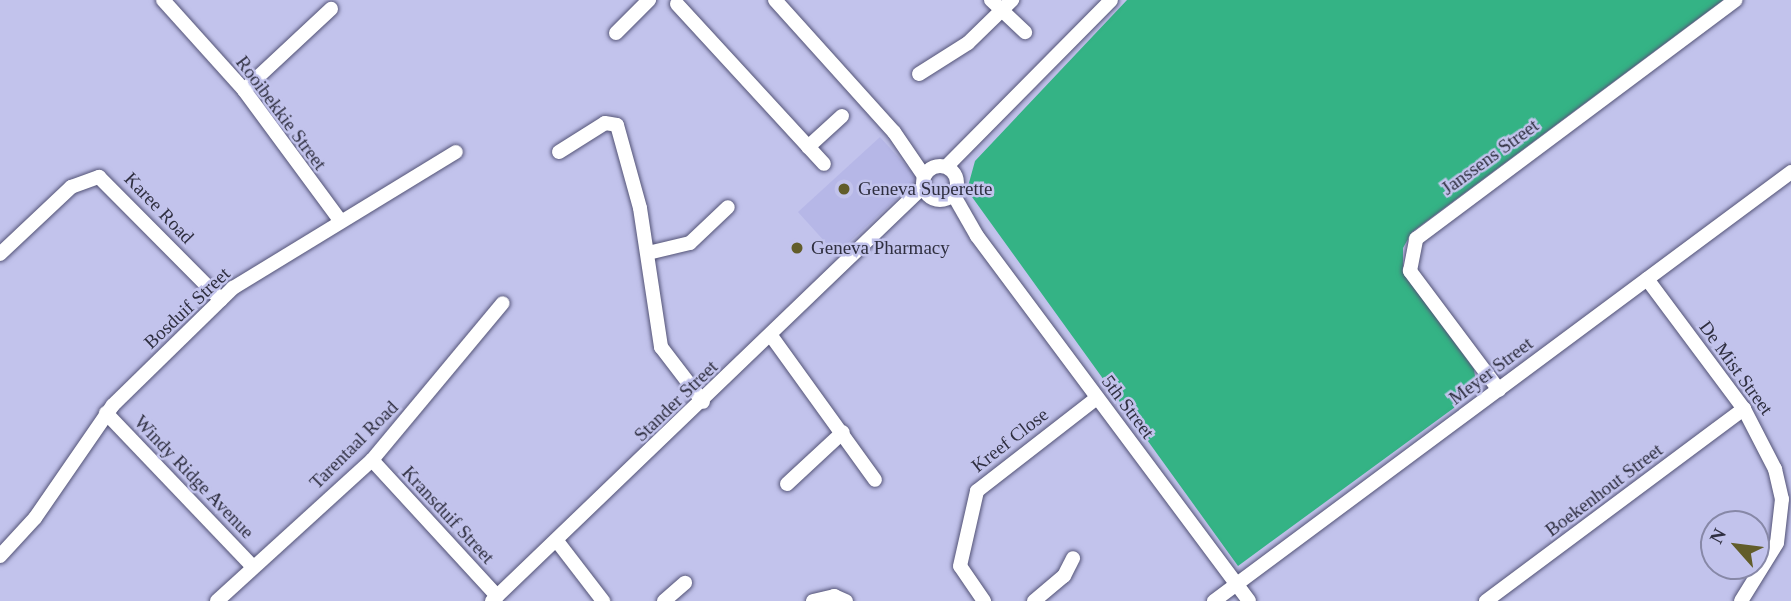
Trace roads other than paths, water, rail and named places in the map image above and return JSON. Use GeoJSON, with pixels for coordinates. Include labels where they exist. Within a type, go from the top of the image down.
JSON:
{"type":"FeatureCollection","features":[{"type":"Feature","properties":{"kind":"street","name":"Rooibekkie Street"},"geometry":{"type":"LineString","coordinates":[[163,0],[244,90],[339,219]]}},
{"type":"Feature","properties":{"kind":"street"},"geometry":{"type":"LineString","coordinates":[[616,33],[649,0]]}},
{"type":"Feature","properties":{"kind":"street"},"geometry":{"type":"LineString","coordinates":[[775,0],[894,132],[934,191],[946,169],[1111,0]]}},
{"type":"Feature","properties":{"kind":"street"},"geometry":{"type":"LineString","coordinates":[[991,0],[1007,6],[1025,32]]}},
{"type":"Feature","properties":{"kind":"street","name":"Janssens Street"},"geometry":{"type":"LineString","coordinates":[[1499,390],[1410,271],[1416,239],[1735,0]]}},
{"type":"Feature","properties":{"kind":"street"},"geometry":{"type":"LineString","coordinates":[[677,4],[824,164]]}},
{"type":"Feature","properties":{"kind":"street"},"geometry":{"type":"LineString","coordinates":[[919,74],[1007,6]]}},
{"type":"Feature","properties":{"kind":"street"},"geometry":{"type":"LineString","coordinates":[[244,90],[331,9]]}},
{"type":"Feature","properties":{"kind":"street"},"geometry":{"type":"LineString","coordinates":[[808,147],[842,116]]}},
{"type":"Feature","properties":{"kind":"street"},"geometry":{"type":"LineString","coordinates":[[559,152],[605,123],[617,125],[648,253],[661,347],[703,402]]}},
{"type":"Feature","properties":{"kind":"street"},"geometry":{"type":"LineString","coordinates":[[894,132],[946,169]]}},
{"type":"Feature","properties":{"kind":"street","name":"Bosduif Street"},"geometry":{"type":"LineString","coordinates":[[0,556],[35,517],[106,413],[220,300],[339,219],[456,152]]}},
{"type":"Feature","properties":{"kind":"street","name":"Stander Street"},"geometry":{"type":"LineString","coordinates":[[495,599],[885,228],[934,191],[946,169]]}},
{"type":"Feature","properties":{"kind":"street","name":"Karee Road"},"geometry":{"type":"LineString","coordinates":[[0,254],[71,187],[99,177],[220,300]]}},
{"type":"Feature","properties":{"kind":"street","name":"Meyer Street"},"geometry":{"type":"LineString","coordinates":[[1214,601],[1647,279],[1789,177]]}},
{"type":"Feature","properties":{"kind":"street","name":"5th Street"},"geometry":{"type":"LineString","coordinates":[[934,191],[977,236],[1249,601]]}},
{"type":"Feature","properties":{"kind":"street"},"geometry":{"type":"LineString","coordinates":[[648,253],[690,243],[728,207]]}},
{"type":"Feature","properties":{"kind":"street","name":"De Mist Street"},"geometry":{"type":"LineString","coordinates":[[1647,279],[1744,409],[1765,444],[1782,499],[1770,562],[1741,601]]}},
{"type":"Feature","properties":{"kind":"street","name":"Tarentaal Road"},"geometry":{"type":"LineString","coordinates":[[217,601],[372,460],[503,303]]}},
{"type":"Feature","properties":{"kind":"street"},"geometry":{"type":"LineString","coordinates":[[772,337],[875,480]]}},
{"type":"Feature","properties":{"kind":"street","name":"Kreef Close"},"geometry":{"type":"LineString","coordinates":[[984,601],[960,566],[977,491],[1097,398]]}},
{"type":"Feature","properties":{"kind":"street","name":"Boekenhout Street"},"geometry":{"type":"LineString","coordinates":[[1486,601],[1744,409]]}},
{"type":"Feature","properties":{"kind":"street","name":"Windy Ridge Avenue"},"geometry":{"type":"LineString","coordinates":[[106,413],[253,567]]}},
{"type":"Feature","properties":{"kind":"street"},"geometry":{"type":"LineString","coordinates":[[787,484],[843,432]]}},
{"type":"Feature","properties":{"kind":"street","name":"Kransduif Street"},"geometry":{"type":"LineString","coordinates":[[372,460],[495,599]]}},
{"type":"Feature","properties":{"kind":"street"},"geometry":{"type":"LineString","coordinates":[[557,541],[603,601]]}},
{"type":"Feature","properties":{"kind":"street"},"geometry":{"type":"LineString","coordinates":[[1034,601],[1064,576],[1073,558]]}},
{"type":"Feature","properties":{"kind":"street"},"geometry":{"type":"LineString","coordinates":[[664,601],[685,583]]}},
{"type":"Feature","properties":{"kind":"street"},"geometry":{"type":"LineString","coordinates":[[813,601],[834,596],[846,601]]}},
{"type":"Feature","properties":{"kind":"place","name":"Geneva Superette"},"geometry":{"type":"Point","coordinates":[844,189]}},
{"type":"Feature","properties":{"kind":"place","name":"Geneva Pharmacy"},"geometry":{"type":"Point","coordinates":[797,248]}}]}
